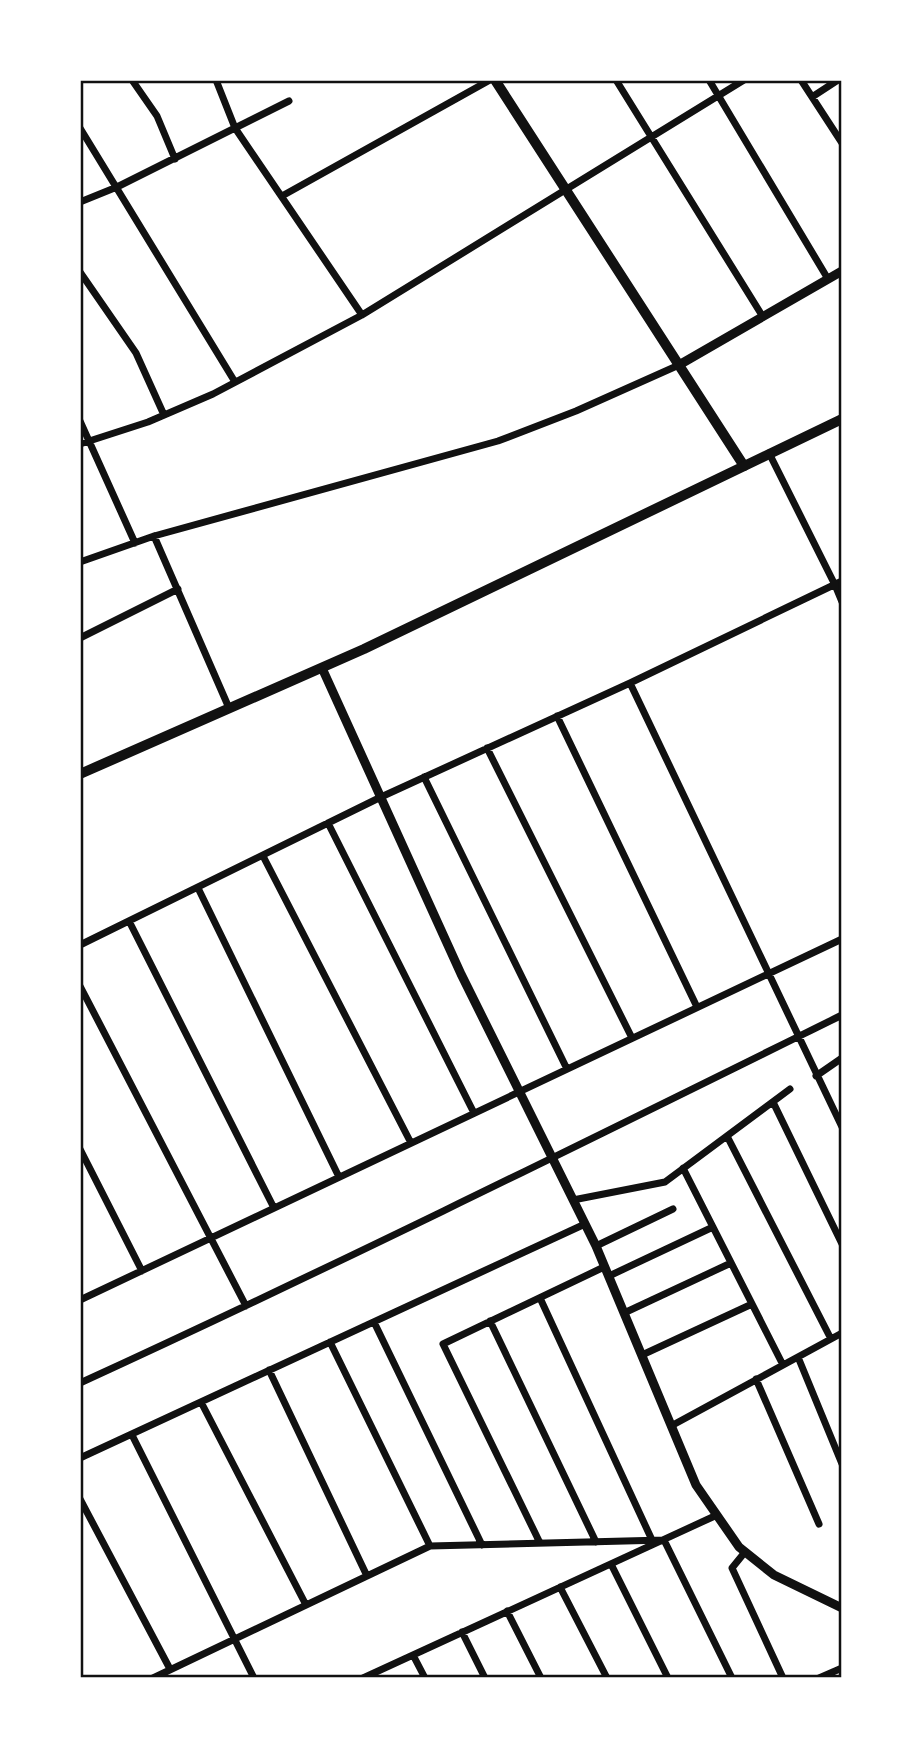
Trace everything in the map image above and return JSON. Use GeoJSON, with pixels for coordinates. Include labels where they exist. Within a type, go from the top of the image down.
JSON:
{"type":"FeatureCollection","features":[{"type":"Feature","properties":{"kind":"main road"},"geometry":{"type":"LineString","coordinates":[[493,80],[744,466]]}},
{"type":"Feature","properties":{"kind":"main road"},"geometry":{"type":"LineString","coordinates":[[80,774],[322,668],[842,419]]}},
{"type":"Feature","properties":{"kind":"street"},"geometry":{"type":"LineString","coordinates":[[132,80],[157,116],[175,159]]}},
{"type":"Feature","properties":{"kind":"street"},"geometry":{"type":"LineString","coordinates":[[216,80],[235,128],[362,315]]}},
{"type":"Feature","properties":{"kind":"street"},"geometry":{"type":"LineString","coordinates":[[282,196],[493,80]]}},
{"type":"Feature","properties":{"kind":"street"},"geometry":{"type":"LineString","coordinates":[[616,80],[762,317]]}},
{"type":"Feature","properties":{"kind":"street"},"geometry":{"type":"LineString","coordinates":[[709,80],[828,279]]}},
{"type":"Feature","properties":{"kind":"street"},"geometry":{"type":"LineString","coordinates":[[80,444],[164,415],[235,382],[362,315],[744,80]]}},
{"type":"Feature","properties":{"kind":"street"},"geometry":{"type":"LineString","coordinates":[[801,80],[842,143]]}},
{"type":"Feature","properties":{"kind":"street"},"geometry":{"type":"LineString","coordinates":[[812,97],[838,80]]}},
{"type":"Feature","properties":{"kind":"street"},"geometry":{"type":"LineString","coordinates":[[80,202],[175,159],[289,101]]}},
{"type":"Feature","properties":{"kind":"street"},"geometry":{"type":"LineString","coordinates":[[80,128],[235,382]]}},
{"type":"Feature","properties":{"kind":"street"},"geometry":{"type":"LineString","coordinates":[[80,562],[154,536],[498,441],[576,411],[679,365],[842,271]]}},
{"type":"Feature","properties":{"kind":"street"},"geometry":{"type":"LineString","coordinates":[[80,272],[136,353],[164,415]]}},
{"type":"Feature","properties":{"kind":"street"},"geometry":{"type":"LineString","coordinates":[[80,421],[135,543]]}},
{"type":"Feature","properties":{"kind":"street"},"geometry":{"type":"LineString","coordinates":[[769,453],[838,583],[842,602]]}},
{"type":"Feature","properties":{"kind":"street"},"geometry":{"type":"LineString","coordinates":[[154,536],[229,708]]}},
{"type":"Feature","properties":{"kind":"street"},"geometry":{"type":"LineString","coordinates":[[80,945],[380,797],[838,583]]}},
{"type":"Feature","properties":{"kind":"street"},"geometry":{"type":"LineString","coordinates":[[80,638],[178,589]]}},
{"type":"Feature","properties":{"kind":"street"},"geometry":{"type":"LineString","coordinates":[[322,668],[461,974],[596,1246],[696,1485],[739,1547],[774,1575],[842,1608]]}},
{"type":"Feature","properties":{"kind":"street"},"geometry":{"type":"LineString","coordinates":[[630,682],[842,1128]]}},
{"type":"Feature","properties":{"kind":"street"},"geometry":{"type":"LineString","coordinates":[[557,716],[698,1007]]}},
{"type":"Feature","properties":{"kind":"street"},"geometry":{"type":"LineString","coordinates":[[487,748],[632,1038]]}},
{"type":"Feature","properties":{"kind":"street"},"geometry":{"type":"LineString","coordinates":[[424,777],[567,1069]]}},
{"type":"Feature","properties":{"kind":"street"},"geometry":{"type":"LineString","coordinates":[[328,823],[474,1113]]}},
{"type":"Feature","properties":{"kind":"street"},"geometry":{"type":"LineString","coordinates":[[263,856],[411,1143]]}},
{"type":"Feature","properties":{"kind":"street"},"geometry":{"type":"LineString","coordinates":[[198,888],[339,1177]]}},
{"type":"Feature","properties":{"kind":"street"},"geometry":{"type":"LineString","coordinates":[[129,921],[274,1208]]}},
{"type":"Feature","properties":{"kind":"street"},"geometry":{"type":"LineString","coordinates":[[80,1300],[842,939]]}},
{"type":"Feature","properties":{"kind":"street"},"geometry":{"type":"LineString","coordinates":[[80,986],[246,1306]]}},
{"type":"Feature","properties":{"kind":"street"},"geometry":{"type":"LineString","coordinates":[[80,1383],[553,1159],[842,1015]]}},
{"type":"Feature","properties":{"kind":"street"},"geometry":{"type":"LineString","coordinates":[[816,1076],[842,1058]]}},
{"type":"Feature","properties":{"kind":"street"},"geometry":{"type":"LineString","coordinates":[[573,1200],[664,1182],[790,1089]]}},
{"type":"Feature","properties":{"kind":"street"},"geometry":{"type":"LineString","coordinates":[[773,1102],[842,1244]]}},
{"type":"Feature","properties":{"kind":"street"},"geometry":{"type":"LineString","coordinates":[[834,1112],[842,1106]]}},
{"type":"Feature","properties":{"kind":"street"},"geometry":{"type":"LineString","coordinates":[[727,1136],[831,1339]]}},
{"type":"Feature","properties":{"kind":"street"},"geometry":{"type":"LineString","coordinates":[[80,1149],[142,1271]]}},
{"type":"Feature","properties":{"kind":"street"},"geometry":{"type":"LineString","coordinates":[[683,1168],[783,1365]]}},
{"type":"Feature","properties":{"kind":"street"},"geometry":{"type":"LineString","coordinates":[[596,1246],[673,1209]]}},
{"type":"Feature","properties":{"kind":"street"},"geometry":{"type":"LineString","coordinates":[[80,1458],[585,1224]]}},
{"type":"Feature","properties":{"kind":"street"},"geometry":{"type":"LineString","coordinates":[[609,1276],[713,1227]]}},
{"type":"Feature","properties":{"kind":"street"},"geometry":{"type":"LineString","coordinates":[[624,1313],[731,1263]]}},
{"type":"Feature","properties":{"kind":"street"},"geometry":{"type":"LineString","coordinates":[[540,1543],[443,1344],[604,1266]]}},
{"type":"Feature","properties":{"kind":"street"},"geometry":{"type":"LineString","coordinates":[[540,1298],[652,1540]]}},
{"type":"Feature","properties":{"kind":"street"},"geometry":{"type":"LineString","coordinates":[[642,1355],[752,1304]]}},
{"type":"Feature","properties":{"kind":"street"},"geometry":{"type":"LineString","coordinates":[[491,1321],[596,1542]]}},
{"type":"Feature","properties":{"kind":"street"},"geometry":{"type":"LineString","coordinates":[[374,1322],[482,1545]]}},
{"type":"Feature","properties":{"kind":"street"},"geometry":{"type":"LineString","coordinates":[[671,1426],[842,1333]]}},
{"type":"Feature","properties":{"kind":"street"},"geometry":{"type":"LineString","coordinates":[[330,1342],[430,1546]]}},
{"type":"Feature","properties":{"kind":"street"},"geometry":{"type":"LineString","coordinates":[[797,1357],[842,1464]]}},
{"type":"Feature","properties":{"kind":"street"},"geometry":{"type":"LineString","coordinates":[[269,1370],[367,1576]]}},
{"type":"Feature","properties":{"kind":"street"},"geometry":{"type":"LineString","coordinates":[[756,1380],[819,1524]]}},
{"type":"Feature","properties":{"kind":"street"},"geometry":{"type":"LineString","coordinates":[[201,1402],[306,1605]]}},
{"type":"Feature","properties":{"kind":"street"},"geometry":{"type":"LineString","coordinates":[[132,1435],[254,1678]]}},
{"type":"Feature","properties":{"kind":"street"},"geometry":{"type":"LineString","coordinates":[[80,1499],[170,1669]]}},
{"type":"Feature","properties":{"kind":"street"},"geometry":{"type":"LineString","coordinates":[[363,1678],[717,1515]]}},
{"type":"Feature","properties":{"kind":"street"},"geometry":{"type":"LineString","coordinates":[[153,1678],[430,1546],[664,1540]]}},
{"type":"Feature","properties":{"kind":"street"},"geometry":{"type":"LineString","coordinates":[[664,1540],[732,1678]]}},
{"type":"Feature","properties":{"kind":"street"},"geometry":{"type":"LineString","coordinates":[[745,1552],[732,1568],[783,1678]]}},
{"type":"Feature","properties":{"kind":"street"},"geometry":{"type":"LineString","coordinates":[[611,1564],[668,1678]]}},
{"type":"Feature","properties":{"kind":"street"},"geometry":{"type":"LineString","coordinates":[[560,1587],[607,1678]]}},
{"type":"Feature","properties":{"kind":"street"},"geometry":{"type":"LineString","coordinates":[[507,1611],[541,1678]]}},
{"type":"Feature","properties":{"kind":"street"},"geometry":{"type":"LineString","coordinates":[[462,1632],[485,1678]]}},
{"type":"Feature","properties":{"kind":"street"},"geometry":{"type":"LineString","coordinates":[[413,1655],[425,1678]]}},
{"type":"Feature","properties":{"kind":"street"},"geometry":{"type":"LineString","coordinates":[[819,1678],[842,1668]]}}]}
